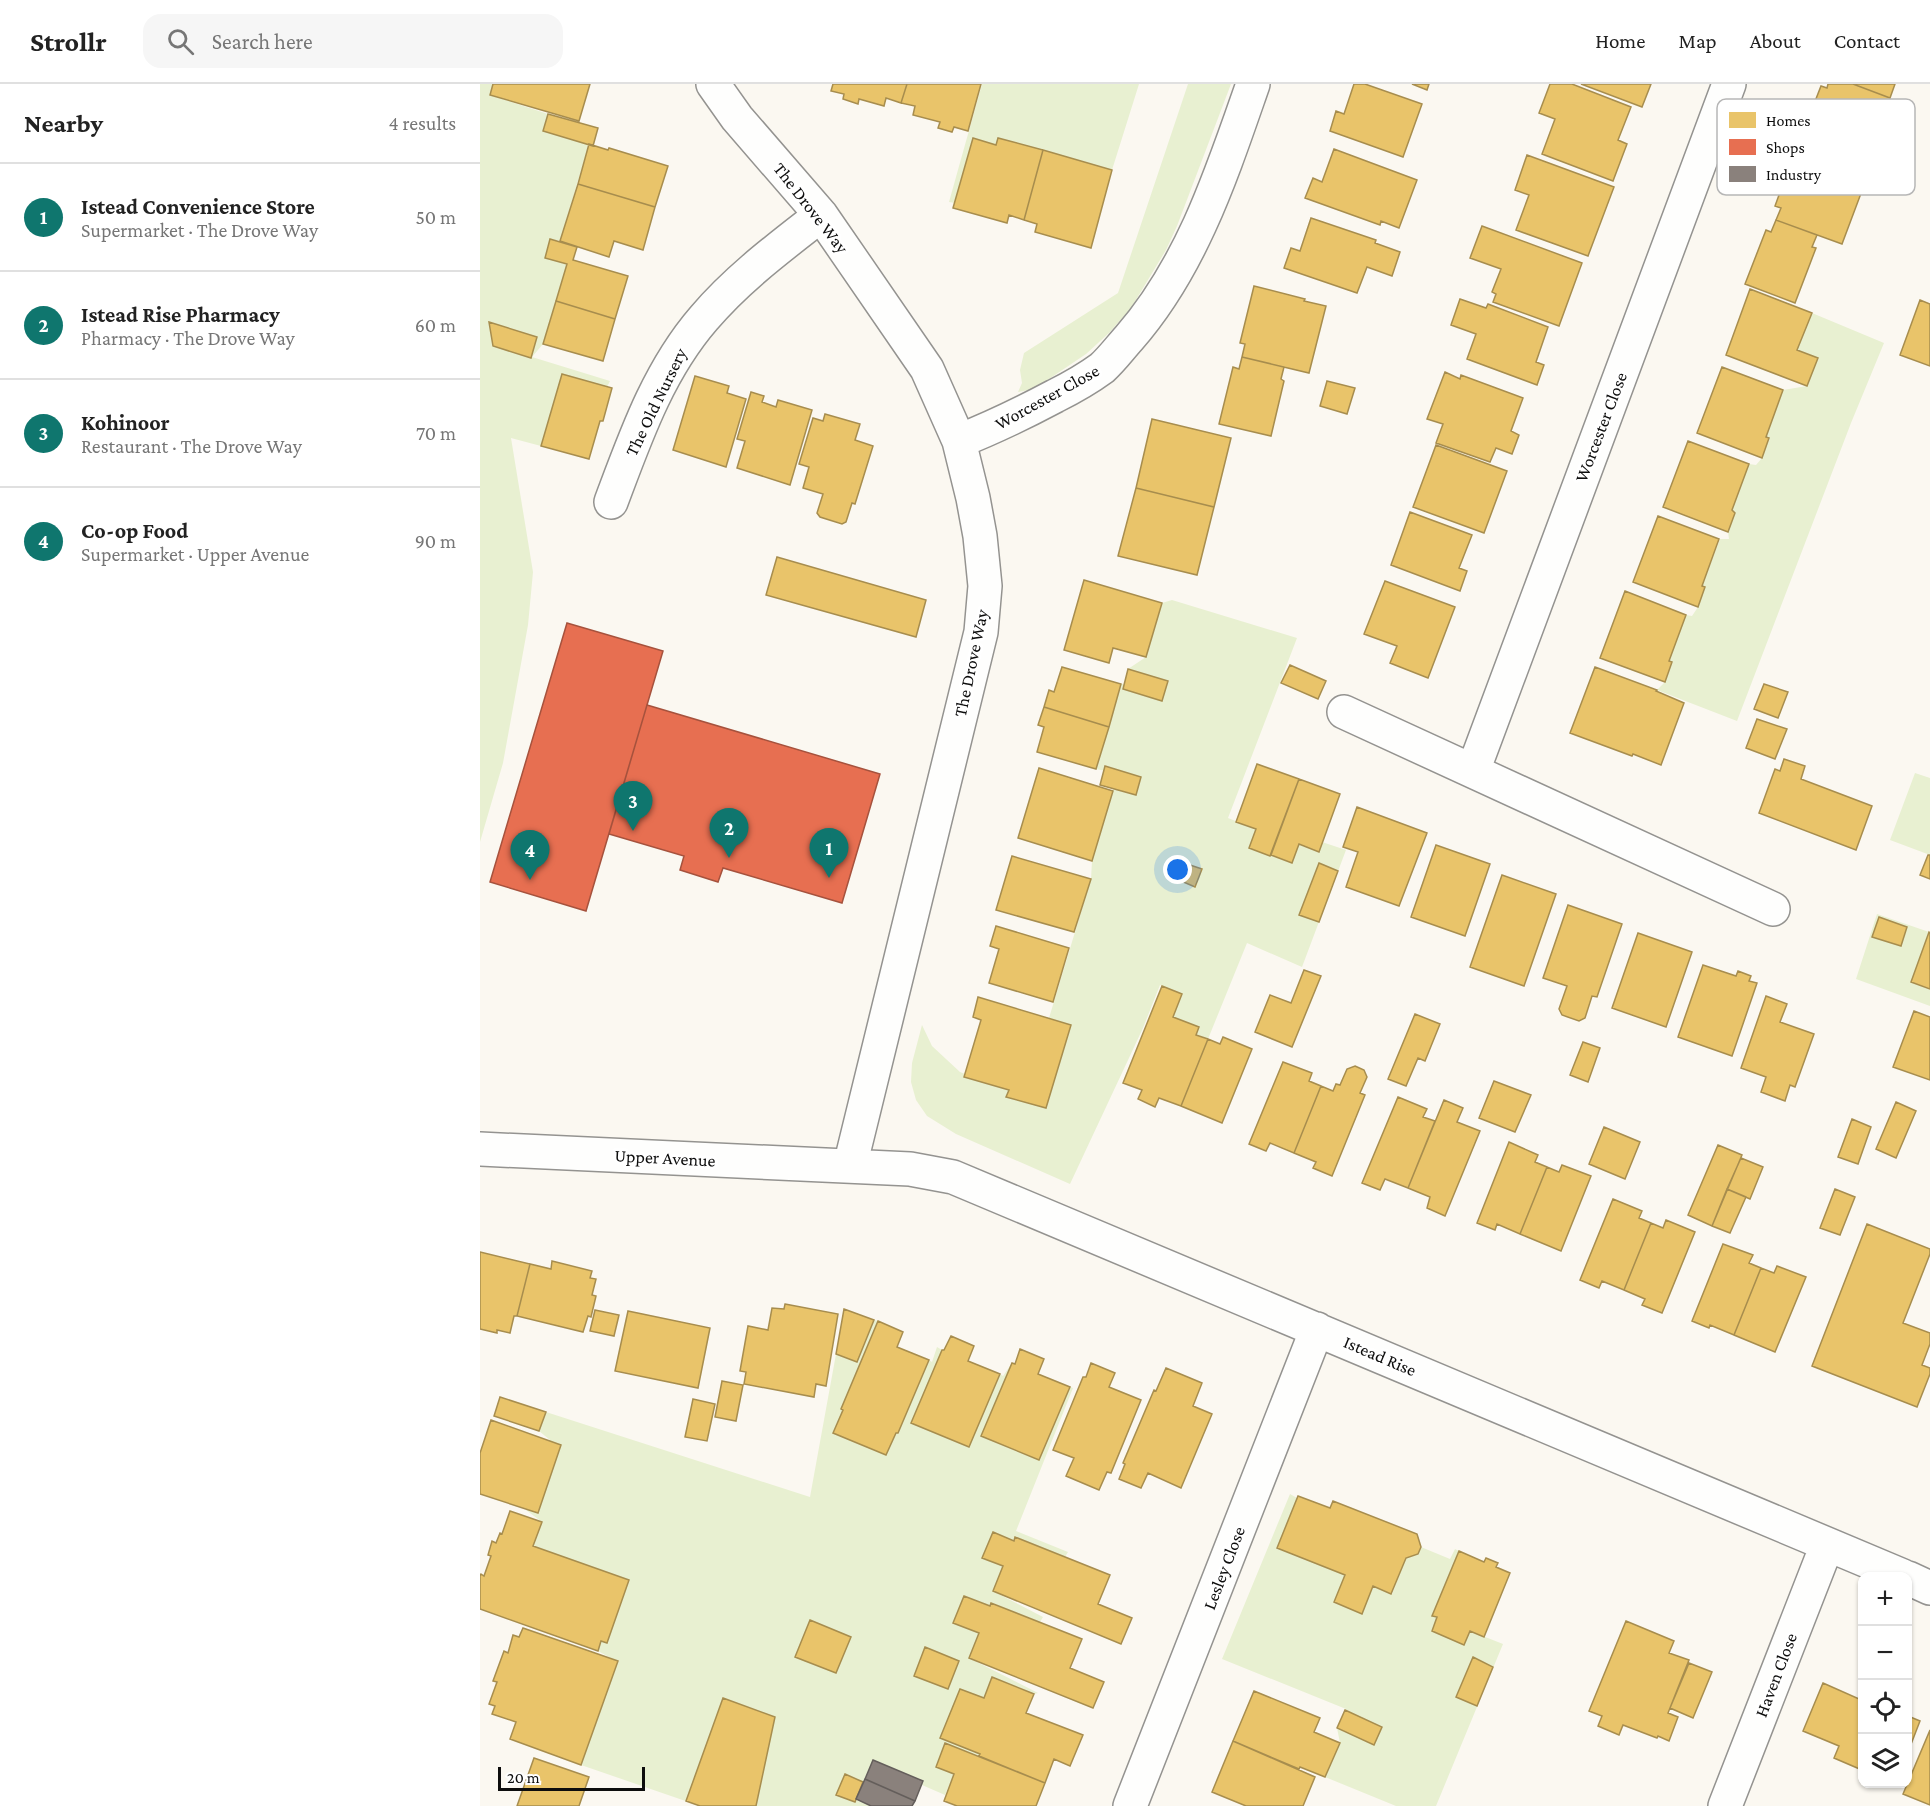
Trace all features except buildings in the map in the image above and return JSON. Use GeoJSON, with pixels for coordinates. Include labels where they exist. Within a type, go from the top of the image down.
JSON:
{"type":"FeatureCollection","features":[{"type":"Feature","properties":{"kind":"street","name":"The Drove Way"},"geometry":{"type":"LineString","coordinates":[[712,84],[722,100],[821,215],[927,369],[959,441],[980,536],[985,586],[981,632],[850,1167]]}},
{"type":"Feature","properties":{"kind":"street","name":"Worcester Close"},"geometry":{"type":"LineString","coordinates":[[959,441],[1019,415],[1085,380],[1106,364],[1143,322],[1177,270],[1196,233],[1220,176],[1253,84]]}},
{"type":"Feature","properties":{"kind":"street","name":"Worcester Close"},"geometry":{"type":"LineString","coordinates":[[1723,99],[1729,84]]}},
{"type":"Feature","properties":{"kind":"street","name":"Worcester Close"},"geometry":{"type":"LineString","coordinates":[[1473,771],[1717,116]]}},
{"type":"Feature","properties":{"kind":"street","name":"The Old Nursery"},"geometry":{"type":"LineString","coordinates":[[611,502],[666,372],[691,333],[736,284],[821,215]]}},
{"type":"Feature","properties":{"kind":"street"},"geometry":{"type":"LineString","coordinates":[[1344,712],[1773,909]]}},
{"type":"Feature","properties":{"kind":"street","name":"Upper Avenue"},"geometry":{"type":"LineString","coordinates":[[480,1149],[850,1167]]}},
{"type":"Feature","properties":{"kind":"street","name":"Istead Rise"},"geometry":{"type":"LineString","coordinates":[[850,1167],[910,1168],[953,1177],[1893,1572]]}},
{"type":"Feature","properties":{"kind":"street","name":"Lesley Close"},"geometry":{"type":"LineString","coordinates":[[1130,1806],[1317,1329]]}},
{"type":"Feature","properties":{"kind":"street","name":"Haven Close"},"geometry":{"type":"LineString","coordinates":[[1725,1806],[1827,1545]]}},
{"type":"Feature","properties":{"kind":"street"},"geometry":{"type":"LineString","coordinates":[[1912,1580],[1930,1588]]}},
{"type":"Feature","properties":{"kind":"green space"},"geometry":{"type":"Polygon","coordinates":[[[480,84],[493,84],[490,95],[548,114],[543,130],[589,144],[560,241],[550,239],[545,258],[567,264],[543,344],[532,357],[610,381],[607,387],[562,374],[541,446],[511,438],[533,572],[528,625],[503,763],[480,842],[480,84]]]}},
{"type":"Feature","properties":{"kind":"green space"},"geometry":{"type":"Polygon","coordinates":[[[982,84],[1139,84],[1112,170],[998,138],[996,145],[973,138],[955,203],[949,202],[982,84]]]}},
{"type":"Feature","properties":{"kind":"green space"},"geometry":{"type":"Polygon","coordinates":[[[1188,84],[1231,84],[1166,250],[1131,308],[1109,333],[1086,354],[1043,383],[1029,390],[1018,392],[1022,383],[1020,370],[1024,353],[1118,293],[1188,84]]]}},
{"type":"Feature","properties":{"kind":"green space"},"geometry":{"type":"Polygon","coordinates":[[[1812,313],[1884,343],[1737,721],[1657,690],[1665,682],[1672,663],[1669,661],[1686,615],[1692,616],[1698,607],[1705,587],[1702,586],[1720,539],[1729,539],[1728,532],[1735,513],[1732,510],[1749,464],[1756,465],[1762,458],[1769,438],[1766,437],[1783,390],[1807,386],[1817,358],[1797,350],[1812,313]]]}},
{"type":"Feature","properties":{"kind":"green space"},"geometry":{"type":"Polygon","coordinates":[[[1172,600],[1297,638],[1228,818],[1256,829],[1249,848],[1292,863],[1299,844],[1319,852],[1322,842],[1346,850],[1302,967],[1247,943],[1208,1039],[1196,1035],[1199,1027],[1173,1017],[1182,994],[1160,985],[1143,1028],[1070,1184],[956,1134],[927,1116],[916,1100],[911,1082],[912,1063],[922,1025],[932,1046],[965,1074],[964,1077],[1009,1090],[1007,1097],[1046,1108],[1071,1025],[1049,1018],[1091,879],[1092,861],[1113,789],[1135,795],[1140,778],[1096,769],[1121,684],[1124,684],[1123,689],[1161,701],[1128,669],[1146,657],[1162,603],[1172,600]]]}},
{"type":"Feature","properties":{"kind":"green space"},"geometry":{"type":"Polygon","coordinates":[[[1915,773],[1930,778],[1930,855],[1890,840],[1915,773]]]}},
{"type":"Feature","properties":{"kind":"green space"},"geometry":{"type":"Polygon","coordinates":[[[1877,914],[1929,932],[1911,982],[1930,989],[1930,1006],[1856,979],[1877,914]]]}},
{"type":"Feature","properties":{"kind":"green space"},"geometry":{"type":"Polygon","coordinates":[[[874,1320],[878,1321],[841,1409],[843,1410],[834,1433],[886,1455],[898,1433],[929,1360],[932,1362],[937,1347],[942,1350],[912,1423],[969,1447],[1000,1374],[1003,1376],[1012,1363],[981,1436],[1039,1460],[1070,1387],[1073,1388],[1016,1531],[1068,1552],[1065,1557],[1016,1537],[1014,1541],[993,1532],[983,1558],[1003,1566],[993,1591],[1043,1617],[1040,1622],[992,1603],[990,1606],[965,1596],[954,1623],[979,1633],[969,1658],[1038,1693],[1034,1694],[992,1677],[984,1698],[940,1738],[980,1754],[979,1756],[964,1750],[936,1767],[954,1774],[945,1795],[922,1785],[923,1781],[873,1760],[856,1799],[871,1806],[700,1806],[581,1765],[618,1662],[598,1651],[601,1641],[607,1642],[629,1580],[533,1546],[542,1522],[526,1510],[527,1508],[538,1512],[561,1445],[550,1441],[539,1431],[546,1412],[810,1497],[836,1354],[857,1362],[874,1320]]]}},
{"type":"Feature","properties":{"kind":"green space"},"geometry":{"type":"Polygon","coordinates":[[[1290,1494],[1297,1498],[1277,1548],[1345,1575],[1334,1602],[1362,1613],[1373,1586],[1392,1594],[1406,1558],[1418,1554],[1421,1547],[1450,1559],[1455,1549],[1459,1551],[1432,1615],[1437,1617],[1432,1631],[1464,1645],[1470,1631],[1503,1644],[1436,1806],[1396,1806],[1325,1777],[1340,1743],[1337,1728],[1346,1709],[1222,1659],[1290,1494]]]}},
{"type":"Feature","properties":{"kind":"place","name":"Kohinoor"},"geometry":{"type":"Point","coordinates":[633,831]}},
{"type":"Feature","properties":{"kind":"place","name":"Istead Rise Pharmacy"},"geometry":{"type":"Point","coordinates":[729,858]}},
{"type":"Feature","properties":{"kind":"place","name":"Istead Convenience Store"},"geometry":{"type":"Point","coordinates":[829,878]}},
{"type":"Feature","properties":{"kind":"place","name":"Co-op Food"},"geometry":{"type":"Point","coordinates":[530,880]}}]}
